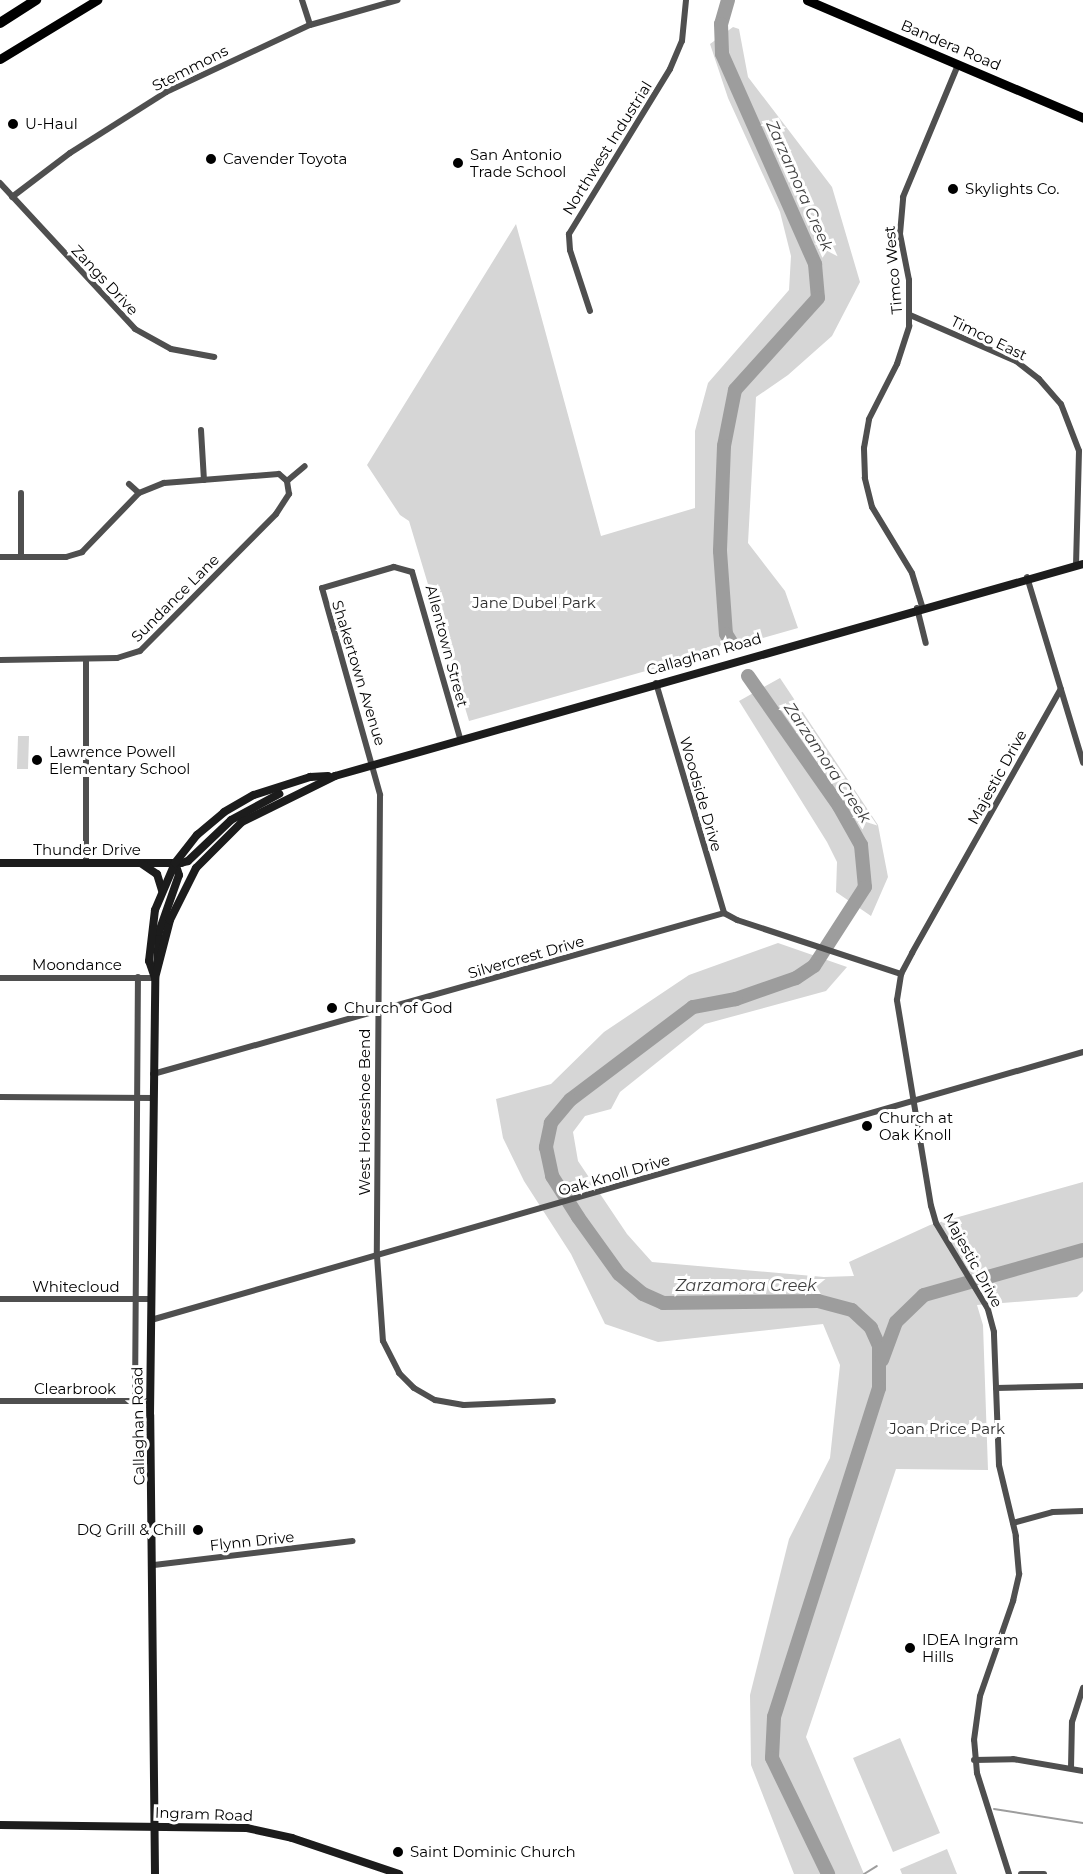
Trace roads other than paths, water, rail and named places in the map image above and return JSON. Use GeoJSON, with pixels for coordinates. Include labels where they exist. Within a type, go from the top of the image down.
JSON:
{"type":"FeatureCollection","features":[{"type":"Feature","properties":{"kind":"highway"},"geometry":{"type":"LineString","coordinates":[[0,23],[36,0]]}},
{"type":"Feature","properties":{"kind":"main road"},"geometry":{"type":"LineString","coordinates":[[0,59],[97,0]]}},
{"type":"Feature","properties":{"kind":"main road","name":"Bandera Road"},"geometry":{"type":"LineString","coordinates":[[807,0],[1083,118]]}},
{"type":"Feature","properties":{"kind":"main road","name":"Callaghan Road"},"geometry":{"type":"LineString","coordinates":[[155,1874],[154,1565],[150,1401],[156,974],[178,900],[204,858],[242,822],[335,776],[460,738],[920,607],[1027,577],[1080,565]]}},
{"type":"Feature","properties":{"kind":"main road","name":"Callaghan Road"},"geometry":{"type":"LineString","coordinates":[[156,974],[149,961],[150,941],[162,891],[175,863],[208,825],[239,802],[300,780],[335,776]]}},
{"type":"Feature","properties":{"kind":"main road"},"geometry":{"type":"LineString","coordinates":[[156,974],[159,932],[179,875],[175,863],[188,861],[219,828],[243,812],[286,791],[313,786]]}},
{"type":"Feature","properties":{"kind":"main road","name":"Thunder Drive"},"geometry":{"type":"LineString","coordinates":[[0,863],[175,863]]}},
{"type":"Feature","properties":{"kind":"main road"},"geometry":{"type":"LineString","coordinates":[[142,864],[157,874],[162,891]]}},
{"type":"Feature","properties":{"kind":"main road","name":"Ingram Road"},"geometry":{"type":"LineString","coordinates":[[0,1825],[155,1826],[262,1830],[399,1874]]}},
{"type":"Feature","properties":{"kind":"street"},"geometry":{"type":"LineString","coordinates":[[302,0],[310,25]]}},
{"type":"Feature","properties":{"kind":"street","name":"Stemmons"},"geometry":{"type":"LineString","coordinates":[[12,197],[145,104],[220,64],[310,25],[398,0]]}},
{"type":"Feature","properties":{"kind":"street","name":"Northwest Industrial"},"geometry":{"type":"LineString","coordinates":[[590,310],[570,250],[569,234],[670,69],[682,41],[686,0]]}},
{"type":"Feature","properties":{"kind":"street","name":"Timco West"},"geometry":{"type":"LineString","coordinates":[[926,643],[912,573],[873,507],[864,462],[868,419],[902,352],[910,315],[900,234],[903,197],[958,64]]}},
{"type":"Feature","properties":{"kind":"street","name":"Zangs Drive"},"geometry":{"type":"LineString","coordinates":[[0,183],[135,328],[171,349],[214,357]]}},
{"type":"Feature","properties":{"kind":"street","name":"Timco East"},"geometry":{"type":"LineString","coordinates":[[910,315],[1016,361],[1039,379],[1061,404],[1079,451],[1080,565]]}},
{"type":"Feature","properties":{"kind":"street"},"geometry":{"type":"LineString","coordinates":[[201,430],[204,480]]}},
{"type":"Feature","properties":{"kind":"street"},"geometry":{"type":"LineString","coordinates":[[0,557],[66,557],[82,552],[139,493],[164,483],[279,474],[287,481],[305,466]]}},
{"type":"Feature","properties":{"kind":"street","name":"Sundance Lane"},"geometry":{"type":"LineString","coordinates":[[0,660],[86,660],[128,657],[147,646],[276,514],[289,494],[287,481]]}},
{"type":"Feature","properties":{"kind":"street"},"geometry":{"type":"LineString","coordinates":[[129,484],[139,493]]}},
{"type":"Feature","properties":{"kind":"street"},"geometry":{"type":"LineString","coordinates":[[21,493],[21,557]]}},
{"type":"Feature","properties":{"kind":"street","name":"Shakertown Avenue"},"geometry":{"type":"LineString","coordinates":[[374,764],[322,588],[401,567]]}},
{"type":"Feature","properties":{"kind":"street","name":"Allentown Street"},"geometry":{"type":"LineString","coordinates":[[401,567],[412,572],[416,579],[460,738]]}},
{"type":"Feature","properties":{"kind":"street"},"geometry":{"type":"LineString","coordinates":[[1027,577],[1083,763]]}},
{"type":"Feature","properties":{"kind":"street"},"geometry":{"type":"LineString","coordinates":[[86,660],[86,863]]}},
{"type":"Feature","properties":{"kind":"street","name":"Woodside Drive"},"geometry":{"type":"LineString","coordinates":[[656,682],[724,913]]}},
{"type":"Feature","properties":{"kind":"street","name":"Majestic Drive"},"geometry":{"type":"LineString","coordinates":[[1009,1874],[974,1760],[977,1710],[1017,1588],[1018,1549],[1000,1480],[993,1323],[931,1206],[899,1016],[901,974],[1061,689]]}},
{"type":"Feature","properties":{"kind":"street","name":"West Horseshoe Bend"},"geometry":{"type":"LineString","coordinates":[[374,764],[380,795],[377,1256],[383,1341],[394,1366],[408,1381],[435,1400],[451,1403],[553,1401]]}},
{"type":"Feature","properties":{"kind":"street"},"geometry":{"type":"LineString","coordinates":[[724,913],[793,939],[901,974]]}},
{"type":"Feature","properties":{"kind":"street","name":"Silvercrest Drive"},"geometry":{"type":"LineString","coordinates":[[153,1074],[724,913]]}},
{"type":"Feature","properties":{"kind":"street","name":"Moondance"},"geometry":{"type":"LineString","coordinates":[[0,978],[138,977],[156,974]]}},
{"type":"Feature","properties":{"kind":"street","name":"Callaghan Road"},"geometry":{"type":"LineString","coordinates":[[135,1401],[138,977]]}},
{"type":"Feature","properties":{"kind":"street","name":"Oak Knoll Drive"},"geometry":{"type":"LineString","coordinates":[[151,1320],[1083,1052]]}},
{"type":"Feature","properties":{"kind":"street"},"geometry":{"type":"LineString","coordinates":[[0,1097],[136,1096],[153,1098]]}},
{"type":"Feature","properties":{"kind":"street","name":"Whitecloud"},"geometry":{"type":"LineString","coordinates":[[0,1299],[152,1299]]}},
{"type":"Feature","properties":{"kind":"street"},"geometry":{"type":"LineString","coordinates":[[996,1388],[1083,1386]]}},
{"type":"Feature","properties":{"kind":"street","name":"Clearbrook"},"geometry":{"type":"LineString","coordinates":[[0,1401],[150,1401]]}},
{"type":"Feature","properties":{"kind":"street"},"geometry":{"type":"LineString","coordinates":[[1013,1523],[1053,1512],[1083,1511]]}},
{"type":"Feature","properties":{"kind":"street","name":"Flynn Drive"},"geometry":{"type":"LineString","coordinates":[[154,1565],[353,1541]]}},
{"type":"Feature","properties":{"kind":"street"},"geometry":{"type":"LineString","coordinates":[[1071,1768],[1072,1722],[1083,1688]]}},
{"type":"Feature","properties":{"kind":"street"},"geometry":{"type":"LineString","coordinates":[[974,1760],[1012,1759],[1083,1771]]}},
{"type":"Feature","properties":{"kind":"street"},"geometry":{"type":"LineString","coordinates":[[1021,1874],[1044,1874]]}},
{"type":"Feature","properties":{"kind":"waterway","name":"Zarzamora Creek"},"geometry":{"type":"LineString","coordinates":[[728,0],[721,24],[722,54],[815,264],[818,298],[735,390],[724,446],[720,551],[726,634],[733,645]]}},
{"type":"Feature","properties":{"kind":"waterway","name":"Zarzamora Creek"},"geometry":{"type":"LineString","coordinates":[[748,676],[839,806],[861,845],[865,887],[814,966],[796,978],[736,999],[693,1007],[570,1100],[551,1123],[546,1147],[552,1176],[578,1217],[619,1274],[643,1294],[663,1303],[818,1301],[852,1310],[871,1328],[879,1346],[879,1388],[774,1717],[772,1758],[828,1874]]}},
{"type":"Feature","properties":{"kind":"waterway"},"geometry":{"type":"LineString","coordinates":[[882,1360],[896,1322],[924,1295],[1083,1250]]}},
{"type":"Feature","properties":{"kind":"waterway"},"geometry":{"type":"LineString","coordinates":[[994,1809],[1083,1823]]}},
{"type":"Feature","properties":{"kind":"waterway"},"geometry":{"type":"LineString","coordinates":[[864,1874],[877,1866]]}},
{"type":"Feature","properties":{"kind":"place","name":"U-Haul"},"geometry":{"type":"Point","coordinates":[13,124]}},
{"type":"Feature","properties":{"kind":"place","name":"Cavender Toyota"},"geometry":{"type":"Point","coordinates":[211,159]}},
{"type":"Feature","properties":{"kind":"place","name":"San Antonio Trade School"},"geometry":{"type":"Point","coordinates":[458,163]}},
{"type":"Feature","properties":{"kind":"place","name":"Skylights Co."},"geometry":{"type":"Point","coordinates":[953,189]}},
{"type":"Feature","properties":{"kind":"place","name":"Lawrence Powell Elementary School"},"geometry":{"type":"Point","coordinates":[37,760]}},
{"type":"Feature","properties":{"kind":"place","name":"Church of God"},"geometry":{"type":"Point","coordinates":[332,1008]}},
{"type":"Feature","properties":{"kind":"place","name":"Church at Oak Knoll"},"geometry":{"type":"Point","coordinates":[867,1126]}},
{"type":"Feature","properties":{"kind":"place","name":"DQ Grill & Chill"},"geometry":{"type":"Point","coordinates":[198,1530]}},
{"type":"Feature","properties":{"kind":"place","name":"IDEA Ingram Hills"},"geometry":{"type":"Point","coordinates":[910,1648]}},
{"type":"Feature","properties":{"kind":"place","name":"Saint Dominic Church"},"geometry":{"type":"Point","coordinates":[398,1852]}},
{"type":"Feature","properties":{"kind":"park label","name":"Jane Dubel Park"},"geometry":{"type":"Point","coordinates":[534,603]}},
{"type":"Feature","properties":{"kind":"park label","name":"Joan Price Park"},"geometry":{"type":"Point","coordinates":[947,1429]}}]}
